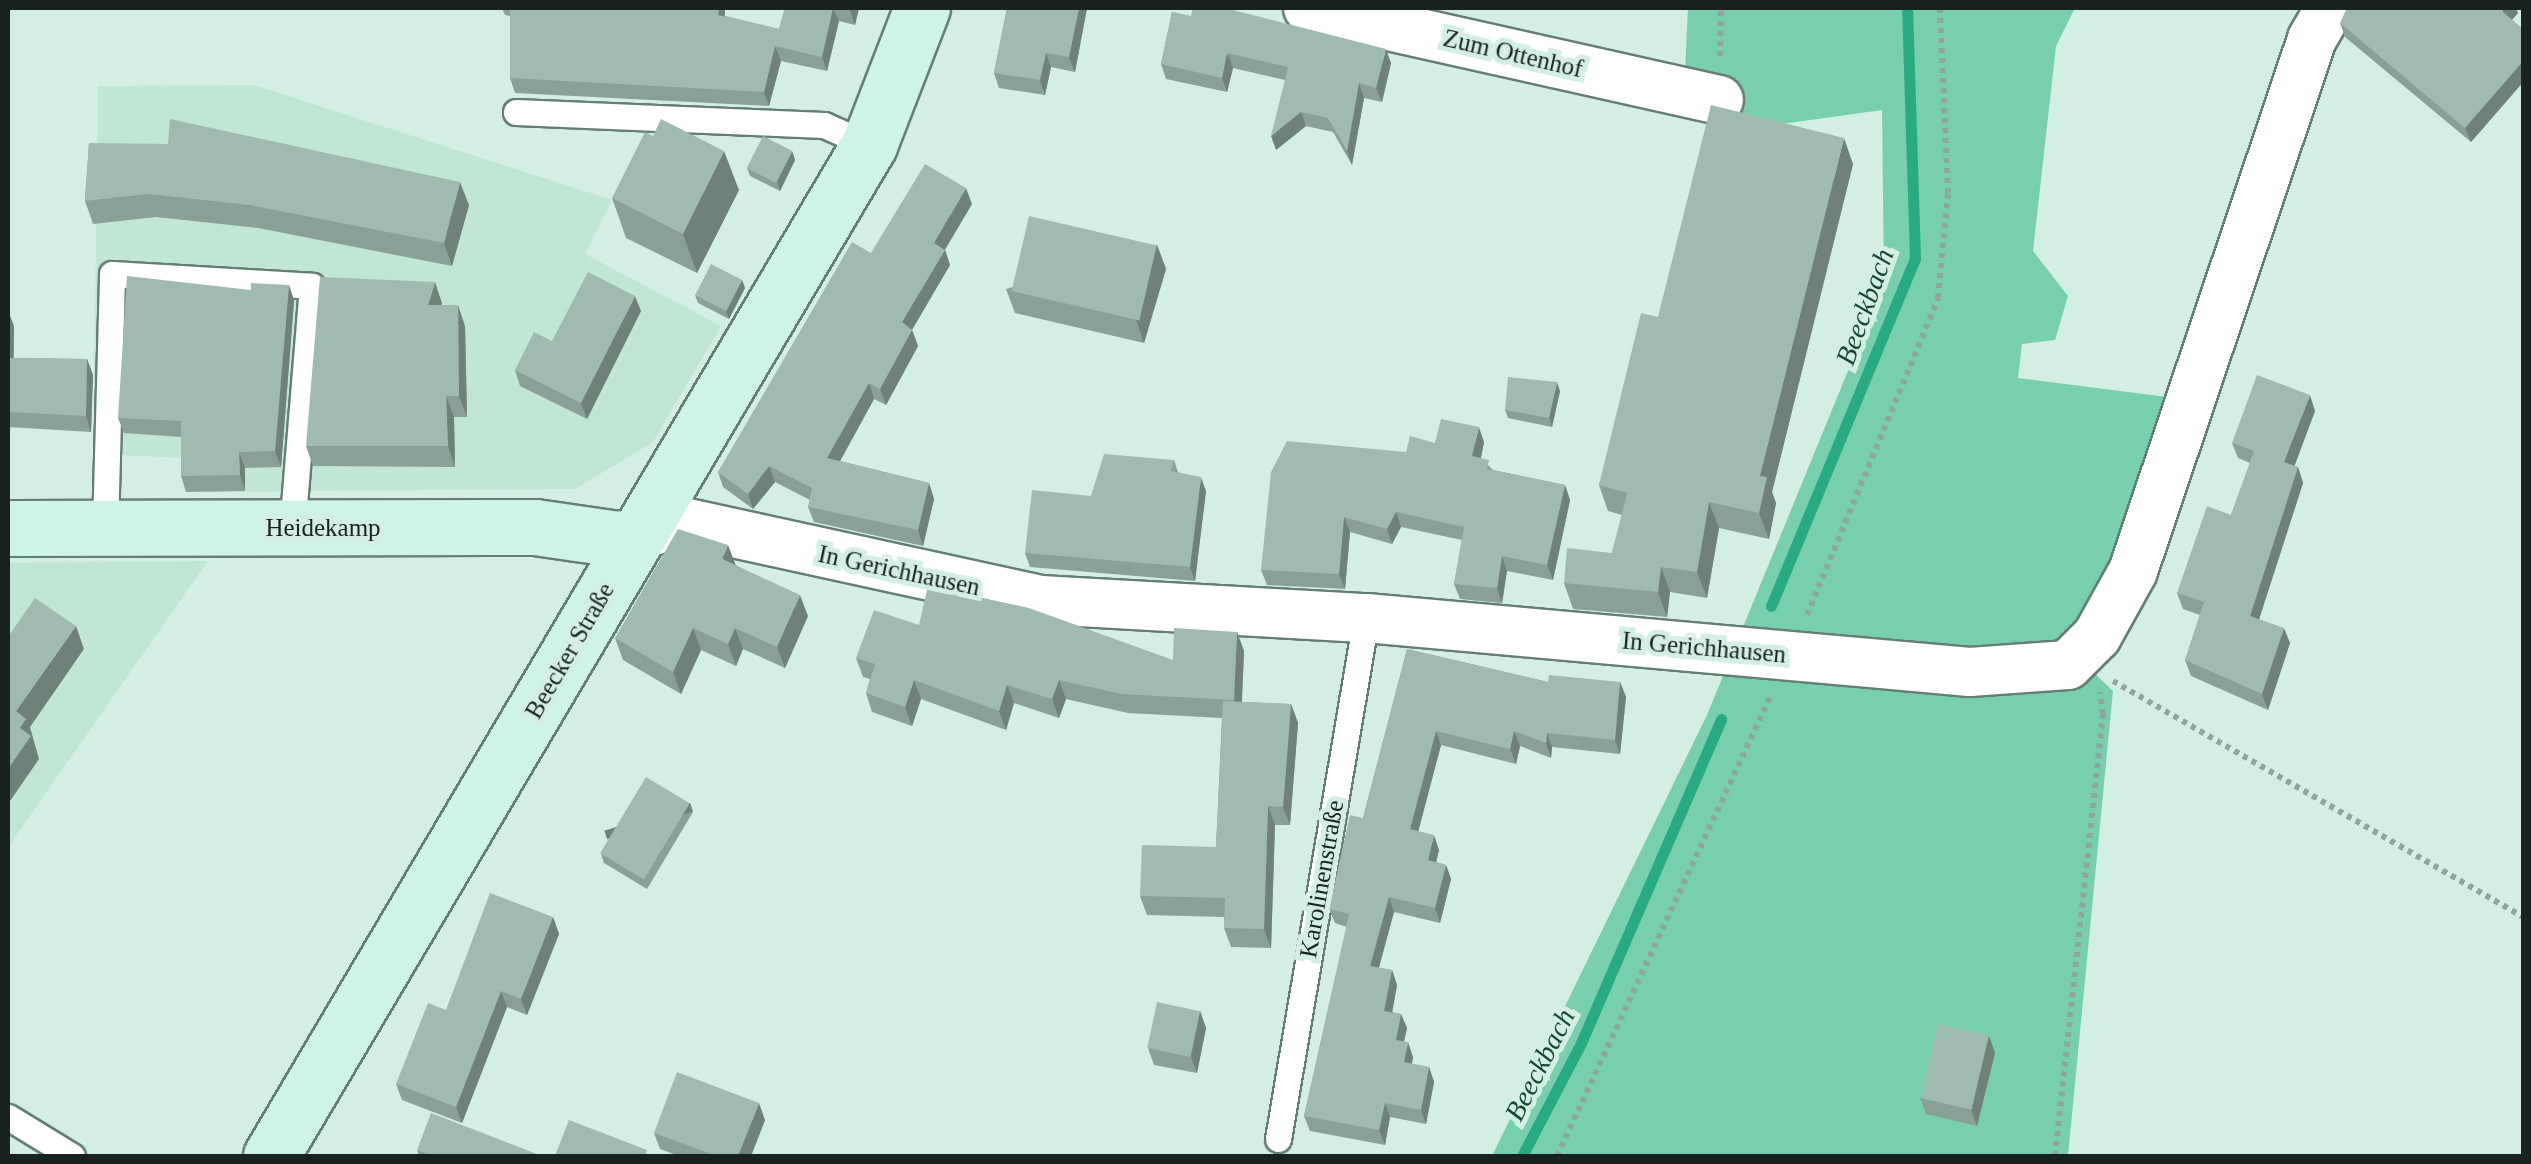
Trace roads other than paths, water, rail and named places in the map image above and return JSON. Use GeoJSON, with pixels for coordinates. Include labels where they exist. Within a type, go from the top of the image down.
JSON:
{"type":"FeatureCollection","features":[{"type":"Feature","properties":{"kind":"street","name":"Beecker Straße"},"geometry":{"type":"LineString","coordinates":[[271,1156],[868,145],[922,8]]}},
{"type":"Feature","properties":{"kind":"street","name":"Zum Ottenhof"},"geometry":{"type":"LineString","coordinates":[[1308,8],[1718,100]]}},
{"type":"Feature","properties":{"kind":"street","name":"In Gerichhausen"},"geometry":{"type":"LineString","coordinates":[[638,536],[683,522],[1042,600],[1366,618],[2011,672],[2050,670],[2083,654],[2133,571],[2312,39],[2330,8]]}},
{"type":"Feature","properties":{"kind":"street","name":"Heidekamp"},"geometry":{"type":"LineString","coordinates":[[8,528],[292,528],[355,541],[535,527],[618,539],[638,536]]}},
{"type":"Feature","properties":{"kind":"lane"},"geometry":{"type":"LineString","coordinates":[[516,112],[824,125],[868,145]]}},
{"type":"Feature","properties":{"kind":"lane"},"geometry":{"type":"LineString","coordinates":[[105,528],[112,274],[312,286],[292,528]]}},
{"type":"Feature","properties":{"kind":"lane","name":"Karolinenstraße"},"geometry":{"type":"LineString","coordinates":[[1278,1139],[1366,618]]}},
{"type":"Feature","properties":{"kind":"lane"},"geometry":{"type":"LineString","coordinates":[[8,1117],[72,1156]]}},
{"type":"Feature","properties":{"kind":"waterway","name":"Beeckbach"},"geometry":{"type":"LineString","coordinates":[[1771,606],[1915,259],[1907,8]]}},
{"type":"Feature","properties":{"kind":"waterway","name":"Beeckbach"},"geometry":{"type":"LineString","coordinates":[[1522,1156],[1581,1043],[1721,719]]}}]}
